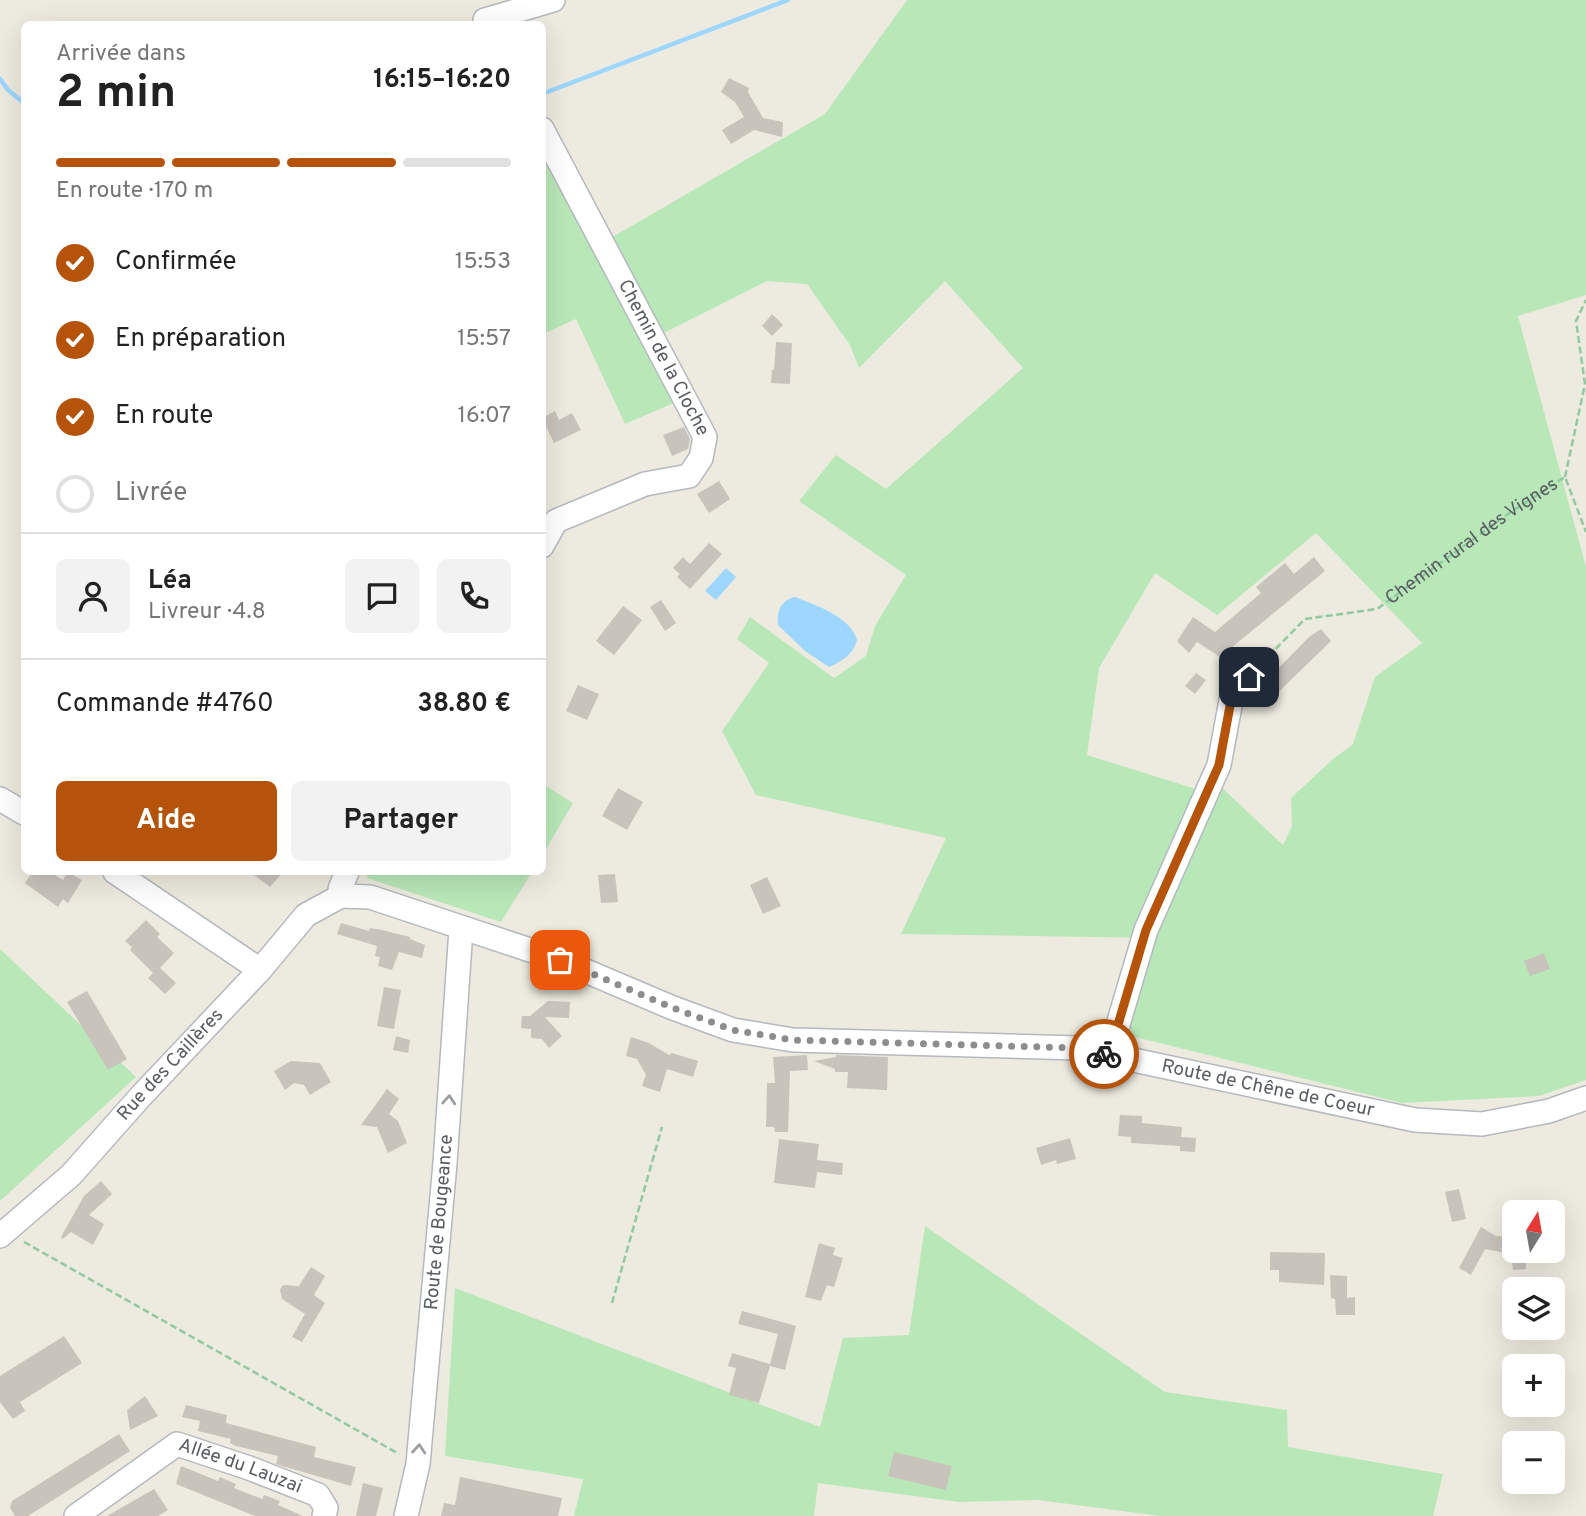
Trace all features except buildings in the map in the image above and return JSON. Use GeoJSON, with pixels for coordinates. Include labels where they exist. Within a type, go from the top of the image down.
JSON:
{"type":"FeatureCollection","features":[{"type":"Feature","properties":{"kind":"street"},"geometry":{"type":"LineString","coordinates":[[483,15],[553,0]]}},
{"type":"Feature","properties":{"kind":"street","name":"Chemin de la Cloche"},"geometry":{"type":"LineString","coordinates":[[546,137],[705,437],[701,458],[689,476],[645,484],[556,521],[546,539]]}},
{"type":"Feature","properties":{"kind":"street"},"geometry":{"type":"LineString","coordinates":[[1109,1055],[1146,930],[1219,765],[1232,695],[1249,677]]}},
{"type":"Feature","properties":{"kind":"street"},"geometry":{"type":"LineString","coordinates":[[0,799],[21,811]]}},
{"type":"Feature","properties":{"kind":"street"},"geometry":{"type":"LineString","coordinates":[[119,875],[260,970]]}},
{"type":"Feature","properties":{"kind":"street"},"geometry":{"type":"LineString","coordinates":[[341,896],[340,889],[346,875]]}},
{"type":"Feature","properties":{"kind":"street","name":"Route de Chêne de Coeur"},"geometry":{"type":"LineString","coordinates":[[341,896],[370,897],[560,960],[673,1008],[733,1030],[793,1040],[1077,1048],[1415,1120],[1482,1124],[1549,1111],[1586,1098]]}},
{"type":"Feature","properties":{"kind":"street","name":"Rue des Caillères"},"geometry":{"type":"LineString","coordinates":[[3,1234],[71,1175],[260,970],[306,915],[341,896]]}},
{"type":"Feature","properties":{"kind":"street","name":"Route de Bougeance"},"geometry":{"type":"LineString","coordinates":[[406,1516],[418,1464],[461,929]]}},
{"type":"Feature","properties":{"kind":"street","name":"Allée du Lauzai"},"geometry":{"type":"LineString","coordinates":[[76,1516],[177,1444],[318,1495],[326,1508],[324,1516]]}},
{"type":"Feature","properties":{"kind":"path"},"geometry":{"type":"LineString","coordinates":[[1564,477],[1585,384],[1576,321],[1586,300]]}},
{"type":"Feature","properties":{"kind":"path","name":"Chemin rural des Vignes"},"geometry":{"type":"LineString","coordinates":[[1249,677],[1305,619],[1377,609],[1564,477],[1586,533]]}},
{"type":"Feature","properties":{"kind":"path"},"geometry":{"type":"LineString","coordinates":[[612,1303],[662,1126]]}},
{"type":"Feature","properties":{"kind":"path"},"geometry":{"type":"LineString","coordinates":[[3,1234],[418,1464]]}},
{"type":"Feature","properties":{"kind":"green space"},"geometry":{"type":"Polygon","coordinates":[[[907,0],[1586,0],[1586,295],[1518,316],[1586,567],[1586,1080],[1539,1096],[1402,1103],[1127,1035],[1153,938],[901,934],[946,838],[756,795],[722,731],[769,663],[737,639],[750,617],[834,678],[866,656],[875,626],[906,575],[799,501],[836,455],[886,489],[1023,368],[945,281],[859,368],[850,345],[807,284],[767,281],[642,344],[676,402],[625,424],[576,319],[546,333],[546,131],[609,239],[825,114],[907,0]],[[1316,533],[1217,615],[1155,573],[1099,668],[1087,755],[1199,790],[1203,770],[1283,845],[1292,826],[1291,798],[1353,744],[1375,677],[1422,643],[1316,533]]]}},
{"type":"Feature","properties":{"kind":"green space"},"geometry":{"type":"Polygon","coordinates":[[[546,786],[573,803],[546,849],[546,786]]]}},
{"type":"Feature","properties":{"kind":"green space"},"geometry":{"type":"Polygon","coordinates":[[[366,875],[530,875],[501,922],[367,878],[366,875]]]}},
{"type":"Feature","properties":{"kind":"green space"},"geometry":{"type":"Polygon","coordinates":[[[0,949],[136,1077],[0,1201],[0,949]]]}},
{"type":"Feature","properties":{"kind":"green space"},"geometry":{"type":"Polygon","coordinates":[[[925,1226],[1165,1392],[1287,1410],[1288,1447],[1443,1474],[1433,1516],[1160,1516],[1038,1500],[959,1502],[818,1483],[814,1516],[574,1516],[583,1479],[445,1456],[455,1288],[820,1427],[843,1338],[909,1335],[925,1226]]]}},
{"type":"Feature","properties":{"kind":"water"},"geometry":{"type":"Polygon","coordinates":[[[726,568],[736,577],[716,600],[705,591],[726,568]]]}},
{"type":"Feature","properties":{"kind":"water"},"geometry":{"type":"Polygon","coordinates":[[[795,597],[831,612],[847,624],[857,640],[846,657],[829,667],[805,651],[778,625],[780,607],[795,597]]]}},
{"type":"Feature","properties":{"kind":"waterway"},"geometry":{"type":"LineString","coordinates":[[546,92],[788,0]]}},
{"type":"Feature","properties":{"kind":"waterway"},"geometry":{"type":"LineString","coordinates":[[0,79],[21,101]]}},
{"type":"Feature","properties":{"kind":"way so far"},"geometry":{"type":"LineString","coordinates":[[560,960],[673,1008],[733,1030],[793,1040],[1077,1048],[1104,1054]]}},
{"type":"Feature","properties":{"kind":"route"},"geometry":{"type":"LineString","coordinates":[[1104,1054],[1109,1055],[1146,930],[1219,765],[1232,695],[1249,677]]}}]}
